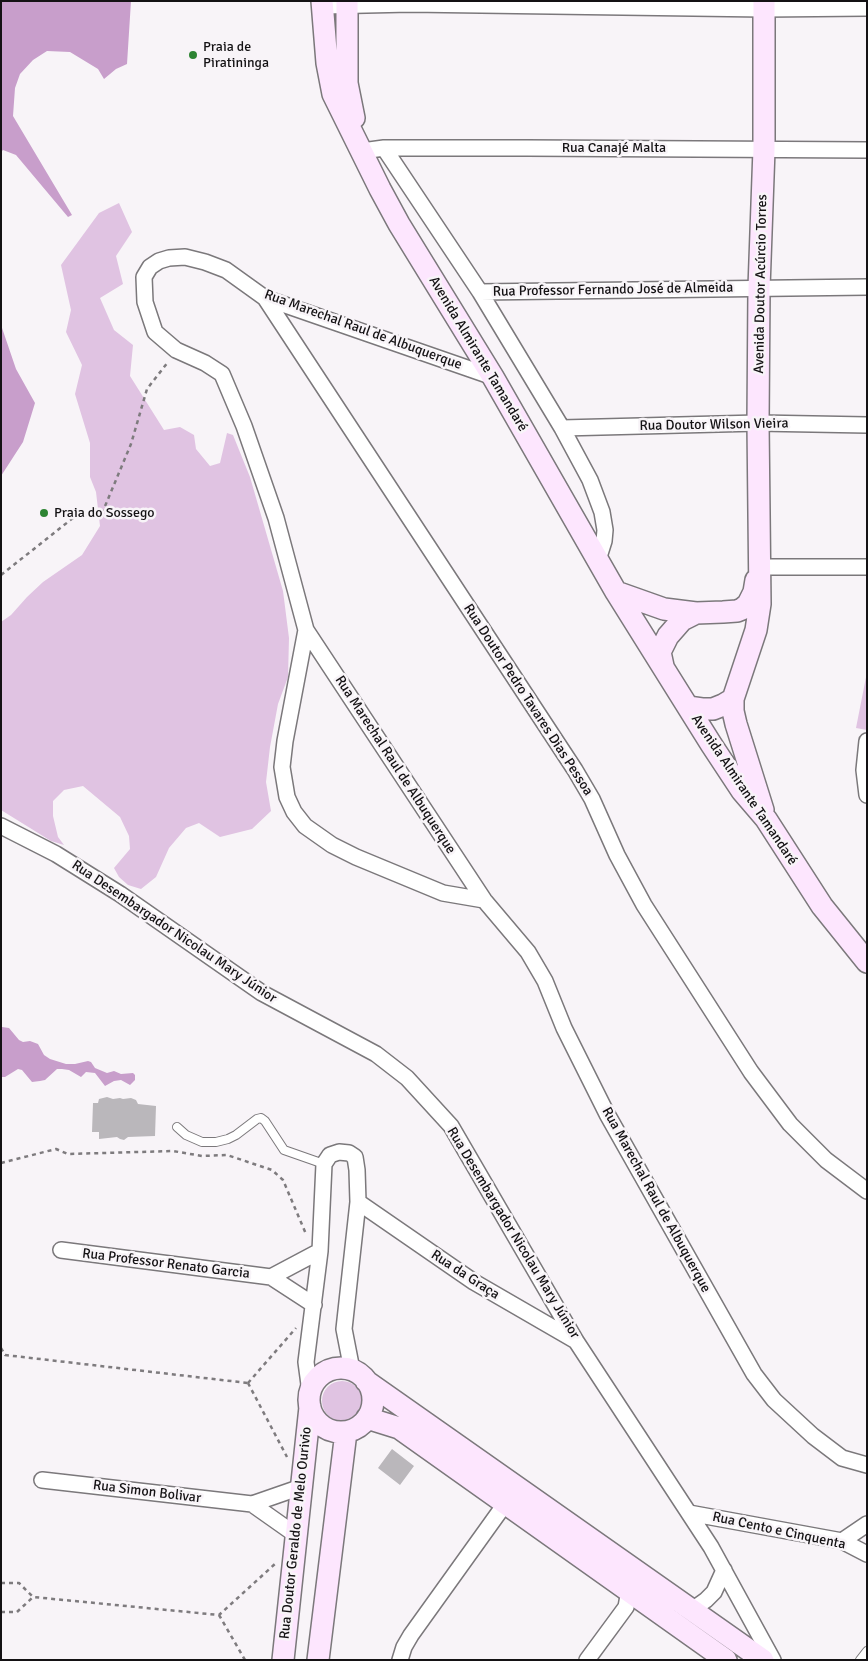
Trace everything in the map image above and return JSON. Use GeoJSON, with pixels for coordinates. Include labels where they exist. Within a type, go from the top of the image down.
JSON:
{"type":"FeatureCollection","features":[{"type":"Feature","properties":{"kind":"street"},"geometry":{"type":"LineString","coordinates":[[322,3],[764,5],[867,8]]}},
{"type":"Feature","properties":{"kind":"street","name":"Avenida Almirante Tamandaré"},"geometry":{"type":"LineString","coordinates":[[322,3],[330,81],[340,109],[399,224],[493,377],[616,592],[688,707],[742,791],[766,819],[822,906],[867,962]]}},
{"type":"Feature","properties":{"kind":"street","name":"Avenida Almirante Tamandaré"},"geometry":{"type":"LineString","coordinates":[[347,3],[347,83],[361,149]]}},
{"type":"Feature","properties":{"kind":"street","name":"Avenida Doutor Acúrcio Torres"},"geometry":{"type":"LineString","coordinates":[[764,5],[764,149],[759,288],[758,423],[760,604],[756,630],[733,698],[736,724],[766,819]]}},
{"type":"Feature","properties":{"kind":"street"},"geometry":{"type":"LineString","coordinates":[[384,148],[480,292],[562,428],[590,480],[602,512],[605,530],[604,541],[598,560]]}},
{"type":"Feature","properties":{"kind":"street","name":"Rua Canajé Malta"},"geometry":{"type":"LineString","coordinates":[[361,149],[867,150]]}},
{"type":"Feature","properties":{"kind":"street","name":"Rua Marechal Raul de Albuquerque"},"geometry":{"type":"LineString","coordinates":[[493,377],[265,298],[226,270],[205,262],[185,257],[169,258],[160,261],[150,268],[144,277],[145,302],[155,332],[176,350],[205,363],[222,374],[244,426],[276,518],[306,630],[484,900],[528,952],[545,980],[564,1028],[607,1114],[754,1374],[774,1400],[813,1436],[842,1458],[867,1465]]}},
{"type":"Feature","properties":{"kind":"street","name":"Rua Professor Fernando José de Almeida"},"geometry":{"type":"LineString","coordinates":[[480,292],[867,287]]}},
{"type":"Feature","properties":{"kind":"street","name":"Rua Doutor Pedro Tavares Dias Pessoa"},"geometry":{"type":"LineString","coordinates":[[265,298],[575,770],[592,799],[617,854],[644,905],[751,1072],[790,1124],[826,1160],[867,1191]]}},
{"type":"Feature","properties":{"kind":"street","name":"Rua Doutor Wilson Vieira"},"geometry":{"type":"LineString","coordinates":[[562,428],[758,423],[867,425]]}},
{"type":"Feature","properties":{"kind":"street"},"geometry":{"type":"LineString","coordinates":[[760,566],[867,567]]}},
{"type":"Feature","properties":{"kind":"street","name":"Avenida Doutor Acúrcio Torres"},"geometry":{"type":"LineString","coordinates":[[616,592],[655,606],[696,613],[736,611],[748,604],[754,592],[760,566]]}},
{"type":"Feature","properties":{"kind":"street"},"geometry":{"type":"LineString","coordinates":[[723,612],[743,624],[749,636],[749,652]]}},
{"type":"Feature","properties":{"kind":"street"},"geometry":{"type":"LineString","coordinates":[[663,666],[660,652],[668,636],[682,620],[696,613]]}},
{"type":"Feature","properties":{"kind":"street","name":"Rua Marechal Raul de Albuquerque"},"geometry":{"type":"LineString","coordinates":[[306,630],[285,741],[282,767],[287,797],[294,812],[305,826],[332,845],[356,857],[443,892],[484,900]]}},
{"type":"Feature","properties":{"kind":"street"},"geometry":{"type":"LineString","coordinates":[[688,707],[702,710],[713,709],[724,705],[733,698]]}},
{"type":"Feature","properties":{"kind":"street"},"geometry":{"type":"LineString","coordinates":[[867,741],[864,770],[867,795]]}},
{"type":"Feature","properties":{"kind":"street","name":"Rua Desembargador Nicolau Mary Júnior"},"geometry":{"type":"LineString","coordinates":[[1,826],[56,854],[120,894],[262,993],[376,1054],[407,1078],[451,1126],[576,1341],[689,1512],[724,1570],[773,1660]]}},
{"type":"Feature","properties":{"kind":"street"},"geometry":{"type":"LineString","coordinates":[[324,1164],[330,1155],[339,1152],[349,1153],[355,1157],[358,1202],[344,1329],[359,1376],[371,1390],[373,1400],[372,1409],[362,1425],[346,1432],[336,1432],[319,1424],[313,1416],[310,1399],[318,1379],[334,1369],[343,1368],[359,1376],[763,1660]]}},
{"type":"Feature","properties":{"kind":"street","name":"Rua Doutor Geraldo de Melo Ourivio"},"geometry":{"type":"LineString","coordinates":[[283,1660],[310,1399],[306,1362],[313,1307],[324,1164]]}},
{"type":"Feature","properties":{"kind":"street","name":"Rua da Graça"},"geometry":{"type":"LineString","coordinates":[[358,1202],[474,1282],[576,1341]]}},
{"type":"Feature","properties":{"kind":"street","name":"Rua Professor Renato Garcia"},"geometry":{"type":"LineString","coordinates":[[61,1250],[271,1277],[313,1307]]}},
{"type":"Feature","properties":{"kind":"street"},"geometry":{"type":"LineString","coordinates":[[271,1277],[317,1252]]}},
{"type":"Feature","properties":{"kind":"street"},"geometry":{"type":"LineString","coordinates":[[367,1418],[399,1428],[505,1504],[632,1600],[726,1660]]}},
{"type":"Feature","properties":{"kind":"street"},"geometry":{"type":"LineString","coordinates":[[318,1660],[346,1432]]}},
{"type":"Feature","properties":{"kind":"street","name":"Rua Simon Bolivar"},"geometry":{"type":"LineString","coordinates":[[42,1480],[252,1504],[301,1487]]}},
{"type":"Feature","properties":{"kind":"street","name":"Rua Simon Bolivar"},"geometry":{"type":"LineString","coordinates":[[252,1504],[296,1540]]}},
{"type":"Feature","properties":{"kind":"street"},"geometry":{"type":"LineString","coordinates":[[400,1660],[404,1647],[411,1635],[505,1504]]}},
{"type":"Feature","properties":{"kind":"street","name":"Rua Cento e Cinquenta"},"geometry":{"type":"LineString","coordinates":[[689,1512],[842,1541],[867,1554]]}},
{"type":"Feature","properties":{"kind":"street"},"geometry":{"type":"LineString","coordinates":[[842,1541],[867,1524]]}},
{"type":"Feature","properties":{"kind":"street"},"geometry":{"type":"LineString","coordinates":[[692,1610],[714,1592],[724,1570]]}},
{"type":"Feature","properties":{"kind":"street"},"geometry":{"type":"LineString","coordinates":[[587,1660],[632,1600]]}},
{"type":"Feature","properties":{"kind":"lane"},"geometry":{"type":"LineString","coordinates":[[177,1127],[186,1135],[202,1142],[216,1142],[236,1135],[256,1119],[261,1118],[284,1150],[324,1164]]}},
{"type":"Feature","properties":{"kind":"lane"},"geometry":{"type":"LineString","coordinates":[[860,1660],[867,1651]]}},
{"type":"Feature","properties":{"kind":"path"},"geometry":{"type":"LineString","coordinates":[[1,575],[73,518],[102,511],[131,444],[147,389],[176,350]]}},
{"type":"Feature","properties":{"kind":"path"},"geometry":{"type":"LineString","coordinates":[[1,1163],[56,1148],[68,1154],[173,1151],[202,1156],[227,1155],[272,1170],[283,1180],[317,1252]]}},
{"type":"Feature","properties":{"kind":"path"},"geometry":{"type":"LineString","coordinates":[[248,1383],[313,1307]]}},
{"type":"Feature","properties":{"kind":"path"},"geometry":{"type":"LineString","coordinates":[[1,1348],[5,1355]]}},
{"type":"Feature","properties":{"kind":"path"},"geometry":{"type":"LineString","coordinates":[[1,1358],[5,1355],[248,1383]]}},
{"type":"Feature","properties":{"kind":"path"},"geometry":{"type":"LineString","coordinates":[[248,1383],[288,1459]]}},
{"type":"Feature","properties":{"kind":"path"},"geometry":{"type":"LineString","coordinates":[[219,1615],[296,1540]]}},
{"type":"Feature","properties":{"kind":"path"},"geometry":{"type":"LineString","coordinates":[[1,1583],[18,1583],[33,1596],[219,1615]]}},
{"type":"Feature","properties":{"kind":"path"},"geometry":{"type":"LineString","coordinates":[[1,1612],[17,1612],[33,1596]]}},
{"type":"Feature","properties":{"kind":"path"},"geometry":{"type":"LineString","coordinates":[[219,1615],[245,1660]]}},
{"type":"Feature","properties":{"kind":"shaded area"},"geometry":{"type":"Polygon","coordinates":[[[1,1],[131,1],[127,64],[116,69],[104,79],[98,69],[70,52],[47,51],[33,60],[20,74],[15,88],[13,116],[72,215],[68,217],[16,155],[3,150],[1,152],[1,1]]]}},
{"type":"Feature","properties":{"kind":"shaded area"},"geometry":{"type":"Polygon","coordinates":[[[119,203],[132,232],[116,256],[123,284],[100,298],[114,330],[133,345],[130,376],[164,430],[180,427],[194,435],[196,449],[210,466],[220,463],[227,433],[233,435],[250,477],[283,591],[289,638],[288,677],[278,704],[266,782],[271,811],[252,829],[220,837],[199,823],[186,828],[169,848],[156,877],[141,889],[128,885],[119,877],[114,868],[130,849],[129,836],[120,817],[83,786],[64,790],[53,801],[53,816],[58,837],[64,845],[51,841],[1,810],[1,622],[11,615],[43,582],[82,555],[100,526],[96,492],[90,477],[90,443],[75,394],[82,365],[66,332],[71,310],[61,265],[99,213],[119,203]]]}},
{"type":"Feature","properties":{"kind":"shaded area"},"geometry":{"type":"Polygon","coordinates":[[[1,325],[16,369],[35,403],[23,442],[1,476],[1,325]]]}},
{"type":"Feature","properties":{"kind":"shaded area"},"geometry":{"type":"Polygon","coordinates":[[[867,672],[867,730],[856,728],[867,672]]]}},
{"type":"Feature","properties":{"kind":"shaded area"},"geometry":{"type":"Polygon","coordinates":[[[2,1027],[9,1028],[23,1042],[30,1041],[38,1044],[44,1055],[50,1059],[66,1064],[88,1061],[95,1068],[107,1073],[114,1071],[121,1074],[133,1073],[135,1080],[130,1085],[121,1080],[114,1081],[105,1086],[95,1073],[86,1072],[81,1077],[69,1070],[62,1069],[57,1069],[45,1080],[40,1081],[32,1082],[22,1070],[18,1069],[5,1077],[1,1077],[2,1027]]]}},
{"type":"Feature","properties":{"kind":"shaded area"},"geometry":{"type":"Polygon","coordinates":[[[346,1381],[353,1384],[359,1390],[362,1401],[361,1409],[353,1418],[346,1421],[338,1421],[331,1418],[323,1409],[322,1397],[325,1390],[334,1382],[346,1381]]]}},
{"type":"Feature","properties":{"kind":"building"},"geometry":{"type":"Polygon","coordinates":[[[107,1097],[113,1099],[131,1098],[136,1100],[138,1104],[156,1106],[155,1136],[128,1137],[124,1140],[117,1137],[99,1139],[99,1132],[92,1132],[93,1103],[98,1103],[99,1099],[107,1097]]]}},
{"type":"Feature","properties":{"kind":"building"},"geometry":{"type":"Polygon","coordinates":[[[392,1449],[414,1466],[400,1485],[378,1468],[392,1449]]]}},
{"type":"Feature","properties":{"kind":"place","name":"Praia de Piratininga"},"geometry":{"type":"Point","coordinates":[193,55]}},
{"type":"Feature","properties":{"kind":"place","name":"Praia do Sossego"},"geometry":{"type":"Point","coordinates":[44,513]}}]}
